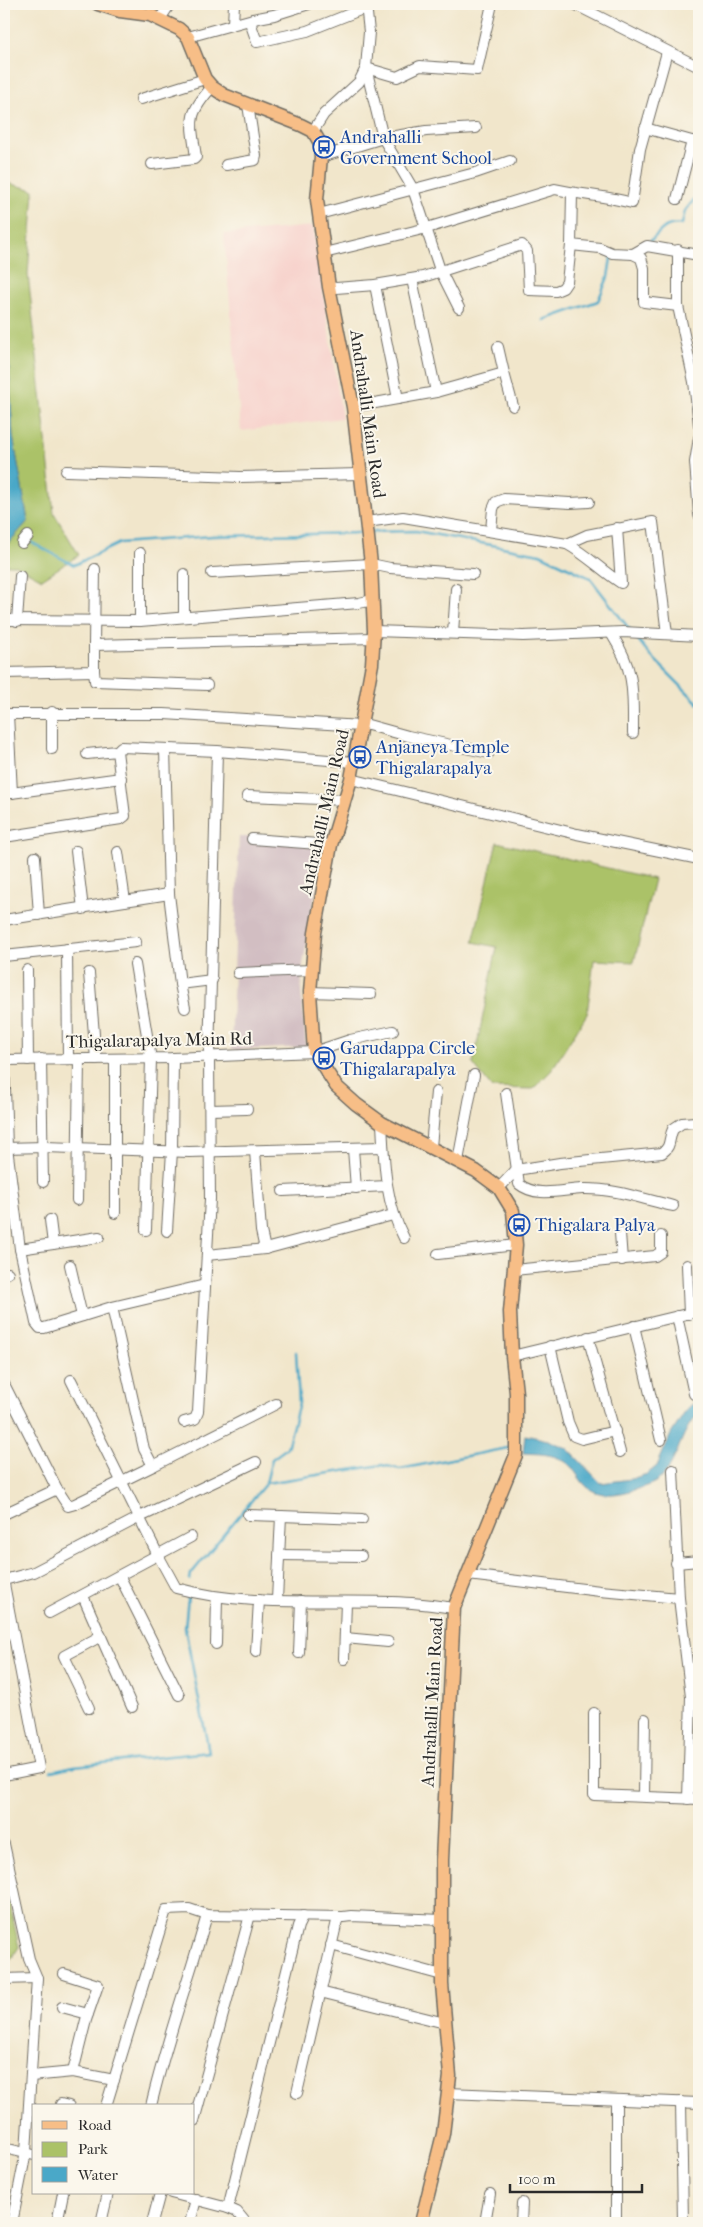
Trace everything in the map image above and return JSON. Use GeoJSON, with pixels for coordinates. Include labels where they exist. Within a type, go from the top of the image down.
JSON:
{"type":"FeatureCollection","features":[{"type":"Feature","properties":{"kind":"main road"},"geometry":{"type":"LineString","coordinates":[[98,4],[120,11],[142,9],[180,29],[188,37],[208,83],[224,96],[289,119],[313,131]]}},
{"type":"Feature","properties":{"kind":"main road","name":"Andrahalli Main Road"},"geometry":{"type":"LineString","coordinates":[[313,131],[320,143],[321,157],[317,200],[329,287],[353,407],[371,564],[374,634],[372,664],[351,779],[331,845],[315,933],[310,992],[314,1052],[336,1086],[356,1104],[382,1122],[476,1170],[499,1188],[513,1211],[516,1245],[510,1312],[516,1393],[516,1455],[454,1608],[443,1847],[442,1920],[442,1975],[450,2076],[444,2134],[421,2223]]}},
{"type":"Feature","properties":{"kind":"street"},"geometry":{"type":"LineString","coordinates":[[160,20],[170,4]]}},
{"type":"Feature","properties":{"kind":"street"},"geometry":{"type":"LineString","coordinates":[[233,24],[234,4]]}},
{"type":"Feature","properties":{"kind":"street"},"geometry":{"type":"LineString","coordinates":[[188,37],[309,4]]}},
{"type":"Feature","properties":{"kind":"street"},"geometry":{"type":"LineString","coordinates":[[366,68],[397,76],[420,66],[477,70],[492,4]]}},
{"type":"Feature","properties":{"kind":"street"},"geometry":{"type":"LineString","coordinates":[[574,4],[699,67]]}},
{"type":"Feature","properties":{"kind":"street"},"geometry":{"type":"LineString","coordinates":[[253,19],[252,24],[257,42],[307,31],[366,6],[369,32],[366,68],[383,138],[413,189],[440,270],[459,308]]}},
{"type":"Feature","properties":{"kind":"street"},"geometry":{"type":"LineString","coordinates":[[324,252],[427,228],[556,188],[572,193],[609,197],[632,203],[640,149],[667,52]]}},
{"type":"Feature","properties":{"kind":"street"},"geometry":{"type":"LineString","coordinates":[[313,131],[324,114],[358,82],[366,68]]}},
{"type":"Feature","properties":{"kind":"street"},"geometry":{"type":"LineString","coordinates":[[141,99],[208,83]]}},
{"type":"Feature","properties":{"kind":"street"},"geometry":{"type":"LineString","coordinates":[[152,164],[194,159],[196,156],[191,119],[208,83]]}},
{"type":"Feature","properties":{"kind":"street"},"geometry":{"type":"LineString","coordinates":[[226,165],[255,160],[248,105]]}},
{"type":"Feature","properties":{"kind":"street"},"geometry":{"type":"LineString","coordinates":[[321,157],[383,138],[426,131],[476,128]]}},
{"type":"Feature","properties":{"kind":"street"},"geometry":{"type":"LineString","coordinates":[[645,128],[695,142],[677,199]]}},
{"type":"Feature","properties":{"kind":"street"},"geometry":{"type":"LineString","coordinates":[[319,214],[475,173],[510,161]]}},
{"type":"Feature","properties":{"kind":"street"},"geometry":{"type":"LineString","coordinates":[[329,287],[374,285],[412,279],[522,245],[527,251],[529,290],[556,291],[564,288],[567,282],[571,245],[572,193]]}},
{"type":"Feature","properties":{"kind":"street"},"geometry":{"type":"LineString","coordinates":[[571,245],[600,248],[612,253],[633,254],[641,258],[644,268],[644,302],[678,306]]}},
{"type":"Feature","properties":{"kind":"street"},"geometry":{"type":"LineString","coordinates":[[633,254],[647,246],[699,255]]}},
{"type":"Feature","properties":{"kind":"street"},"geometry":{"type":"LineString","coordinates":[[678,250],[678,306],[694,382],[699,425]]}},
{"type":"Feature","properties":{"kind":"street"},"geometry":{"type":"LineString","coordinates":[[412,279],[436,392]]}},
{"type":"Feature","properties":{"kind":"street"},"geometry":{"type":"LineString","coordinates":[[374,285],[398,399]]}},
{"type":"Feature","properties":{"kind":"street"},"geometry":{"type":"LineString","coordinates":[[498,347],[513,406]]}},
{"type":"Feature","properties":{"kind":"street"},"geometry":{"type":"LineString","coordinates":[[353,407],[436,392],[504,373]]}},
{"type":"Feature","properties":{"kind":"street"},"geometry":{"type":"LineString","coordinates":[[699,438],[696,462],[699,515]]}},
{"type":"Feature","properties":{"kind":"street"},"geometry":{"type":"LineString","coordinates":[[66,471],[240,477],[360,474]]}},
{"type":"Feature","properties":{"kind":"street"},"geometry":{"type":"LineString","coordinates":[[490,530],[496,502],[504,499],[570,503],[588,502]]}},
{"type":"Feature","properties":{"kind":"street"},"geometry":{"type":"LineString","coordinates":[[367,529],[403,517],[567,544],[581,552],[608,575],[621,583],[617,528]]}},
{"type":"Feature","properties":{"kind":"street"},"geometry":{"type":"LineString","coordinates":[[567,544],[586,535],[653,522],[667,634]]}},
{"type":"Feature","properties":{"kind":"street"},"geometry":{"type":"LineString","coordinates":[[140,553],[140,621]]}},
{"type":"Feature","properties":{"kind":"street"},"geometry":{"type":"LineString","coordinates":[[212,573],[371,564],[390,568],[473,574]]}},
{"type":"Feature","properties":{"kind":"street"},"geometry":{"type":"LineString","coordinates":[[95,569],[95,681],[207,685]]}},
{"type":"Feature","properties":{"kind":"street"},"geometry":{"type":"LineString","coordinates":[[184,574],[184,617]]}},
{"type":"Feature","properties":{"kind":"street"},"geometry":{"type":"LineString","coordinates":[[17,621],[20,576]]}},
{"type":"Feature","properties":{"kind":"street"},"geometry":{"type":"LineString","coordinates":[[453,633],[456,589]]}},
{"type":"Feature","properties":{"kind":"street"},"geometry":{"type":"LineString","coordinates":[[4,620],[140,621],[359,603],[373,600]]}},
{"type":"Feature","properties":{"kind":"street"},"geometry":{"type":"LineString","coordinates":[[611,632],[627,660],[631,674],[633,733]]}},
{"type":"Feature","properties":{"kind":"street"},"geometry":{"type":"LineString","coordinates":[[94,645],[374,634],[453,633],[523,636],[623,632],[699,636]]}},
{"type":"Feature","properties":{"kind":"street"},"geometry":{"type":"LineString","coordinates":[[4,673],[94,671]]}},
{"type":"Feature","properties":{"kind":"street"},"geometry":{"type":"LineString","coordinates":[[52,712],[52,749]]}},
{"type":"Feature","properties":{"kind":"street"},"geometry":{"type":"LineString","coordinates":[[121,778],[8,794],[6,714],[52,712],[164,714],[361,725],[489,753]]}},
{"type":"Feature","properties":{"kind":"street"},"geometry":{"type":"LineString","coordinates":[[88,754],[117,751],[121,747],[217,751],[354,762]]}},
{"type":"Feature","properties":{"kind":"street"},"geometry":{"type":"LineString","coordinates":[[165,749],[169,894],[180,984],[185,1008]]}},
{"type":"Feature","properties":{"kind":"street"},"geometry":{"type":"LineString","coordinates":[[4,837],[121,819],[125,816],[126,810],[117,751]]}},
{"type":"Feature","properties":{"kind":"street"},"geometry":{"type":"LineString","coordinates":[[184,1422],[195,1419],[198,1412],[207,1255],[211,1151],[209,1057],[217,751]]}},
{"type":"Feature","properties":{"kind":"street"},"geometry":{"type":"LineString","coordinates":[[351,779],[576,834],[699,859]]}},
{"type":"Feature","properties":{"kind":"street"},"geometry":{"type":"LineString","coordinates":[[247,796],[345,800]]}},
{"type":"Feature","properties":{"kind":"street"},"geometry":{"type":"LineString","coordinates":[[252,839],[331,845]]}},
{"type":"Feature","properties":{"kind":"street"},"geometry":{"type":"LineString","coordinates":[[76,851],[84,909]]}},
{"type":"Feature","properties":{"kind":"street"},"geometry":{"type":"LineString","coordinates":[[118,852],[125,901]]}},
{"type":"Feature","properties":{"kind":"street"},"geometry":{"type":"LineString","coordinates":[[35,857],[40,915]]}},
{"type":"Feature","properties":{"kind":"street"},"geometry":{"type":"LineString","coordinates":[[4,920],[84,909],[169,894]]}},
{"type":"Feature","properties":{"kind":"street"},"geometry":{"type":"LineString","coordinates":[[4,956],[136,942]]}},
{"type":"Feature","properties":{"kind":"street"},"geometry":{"type":"LineString","coordinates":[[67,949],[68,1059]]}},
{"type":"Feature","properties":{"kind":"street"},"geometry":{"type":"LineString","coordinates":[[135,964],[151,1059],[146,1230]]}},
{"type":"Feature","properties":{"kind":"street"},"geometry":{"type":"LineString","coordinates":[[27,970],[28,1060]]}},
{"type":"Feature","properties":{"kind":"street"},"geometry":{"type":"LineString","coordinates":[[238,973],[312,970]]}},
{"type":"Feature","properties":{"kind":"street"},"geometry":{"type":"LineString","coordinates":[[89,973],[96,1059]]}},
{"type":"Feature","properties":{"kind":"street"},"geometry":{"type":"LineString","coordinates":[[180,984],[212,980]]}},
{"type":"Feature","properties":{"kind":"street"},"geometry":{"type":"LineString","coordinates":[[310,992],[372,994]]}},
{"type":"Feature","properties":{"kind":"street","name":"Thigalarapalya Main Rd"},"geometry":{"type":"LineString","coordinates":[[4,1060],[151,1059],[314,1052],[350,1040],[393,1031]]}},
{"type":"Feature","properties":{"kind":"street"},"geometry":{"type":"LineString","coordinates":[[167,1231],[172,1151],[173,1058]]}},
{"type":"Feature","properties":{"kind":"street"},"geometry":{"type":"LineString","coordinates":[[41,1059],[43,1182]]}},
{"type":"Feature","properties":{"kind":"street"},"geometry":{"type":"LineString","coordinates":[[76,1200],[79,1059]]}},
{"type":"Feature","properties":{"kind":"street"},"geometry":{"type":"LineString","coordinates":[[115,1059],[115,1213]]}},
{"type":"Feature","properties":{"kind":"street"},"geometry":{"type":"LineString","coordinates":[[4,1060],[6,1148],[20,1249],[36,1323],[40,1328],[112,1307],[205,1285]]}},
{"type":"Feature","properties":{"kind":"street"},"geometry":{"type":"LineString","coordinates":[[458,1161],[474,1076]]}},
{"type":"Feature","properties":{"kind":"street"},"geometry":{"type":"LineString","coordinates":[[431,1147],[436,1092]]}},
{"type":"Feature","properties":{"kind":"street"},"geometry":{"type":"LineString","coordinates":[[506,1093],[516,1170],[519,1184],[526,1190],[538,1192],[605,1190],[673,1206]]}},
{"type":"Feature","properties":{"kind":"street"},"geometry":{"type":"LineString","coordinates":[[210,1110],[247,1109]]}},
{"type":"Feature","properties":{"kind":"street"},"geometry":{"type":"LineString","coordinates":[[382,1122],[387,1186],[394,1215],[404,1238]]}},
{"type":"Feature","properties":{"kind":"street"},"geometry":{"type":"LineString","coordinates":[[499,1188],[516,1170],[560,1163],[662,1153],[670,1143],[673,1129],[682,1123],[695,1122]]}},
{"type":"Feature","properties":{"kind":"street"},"geometry":{"type":"LineString","coordinates":[[6,1148],[41,1147],[255,1152],[383,1147]]}},
{"type":"Feature","properties":{"kind":"street"},"geometry":{"type":"LineString","coordinates":[[353,1149],[356,1188]]}},
{"type":"Feature","properties":{"kind":"street"},"geometry":{"type":"LineString","coordinates":[[255,1152],[261,1231],[265,1248]]}},
{"type":"Feature","properties":{"kind":"street"},"geometry":{"type":"LineString","coordinates":[[283,1191],[387,1186]]}},
{"type":"Feature","properties":{"kind":"street"},"geometry":{"type":"LineString","coordinates":[[207,1255],[265,1248],[394,1215]]}},
{"type":"Feature","properties":{"kind":"street"},"geometry":{"type":"LineString","coordinates":[[50,1220],[54,1244]]}},
{"type":"Feature","properties":{"kind":"street"},"geometry":{"type":"LineString","coordinates":[[620,1234],[622,1260]]}},
{"type":"Feature","properties":{"kind":"street"},"geometry":{"type":"LineString","coordinates":[[514,1270],[622,1260],[659,1254],[661,1236]]}},
{"type":"Feature","properties":{"kind":"street"},"geometry":{"type":"LineString","coordinates":[[20,1249],[99,1237]]}},
{"type":"Feature","properties":{"kind":"street"},"geometry":{"type":"LineString","coordinates":[[438,1254],[516,1245]]}},
{"type":"Feature","properties":{"kind":"street"},"geometry":{"type":"LineString","coordinates":[[70,1265],[82,1316]]}},
{"type":"Feature","properties":{"kind":"street"},"geometry":{"type":"LineString","coordinates":[[512,1356],[694,1312],[687,1265]]}},
{"type":"Feature","properties":{"kind":"street"},"geometry":{"type":"LineString","coordinates":[[112,1307],[144,1449],[153,1466]]}},
{"type":"Feature","properties":{"kind":"street"},"geometry":{"type":"LineString","coordinates":[[677,1316],[694,1394]]}},
{"type":"Feature","properties":{"kind":"street"},"geometry":{"type":"LineString","coordinates":[[634,1326],[660,1440]]}},
{"type":"Feature","properties":{"kind":"street"},"geometry":{"type":"LineString","coordinates":[[588,1337],[620,1452]]}},
{"type":"Feature","properties":{"kind":"street"},"geometry":{"type":"LineString","coordinates":[[550,1346],[568,1422],[574,1436],[582,1439],[614,1431]]}},
{"type":"Feature","properties":{"kind":"street"},"geometry":{"type":"LineString","coordinates":[[71,1380],[176,1588],[217,1597],[259,1600],[414,1603],[454,1608]]}},
{"type":"Feature","properties":{"kind":"street"},"geometry":{"type":"LineString","coordinates":[[4,1384],[57,1489],[68,1506],[153,1466],[276,1404]]}},
{"type":"Feature","properties":{"kind":"street"},"geometry":{"type":"LineString","coordinates":[[4,1580],[34,1572],[140,1517],[256,1462]]}},
{"type":"Feature","properties":{"kind":"street"},"geometry":{"type":"LineString","coordinates":[[673,1470],[676,1563],[691,1697],[688,1799]]}},
{"type":"Feature","properties":{"kind":"street"},"geometry":{"type":"LineString","coordinates":[[4,1514],[57,1489]]}},
{"type":"Feature","properties":{"kind":"street"},"geometry":{"type":"LineString","coordinates":[[248,1515],[362,1519]]}},
{"type":"Feature","properties":{"kind":"street"},"geometry":{"type":"LineString","coordinates":[[277,1600],[281,1516]]}},
{"type":"Feature","properties":{"kind":"street"},"geometry":{"type":"LineString","coordinates":[[49,1613],[120,1577],[191,1537]]}},
{"type":"Feature","properties":{"kind":"street"},"geometry":{"type":"LineString","coordinates":[[279,1555],[361,1556]]}},
{"type":"Feature","properties":{"kind":"street"},"geometry":{"type":"LineString","coordinates":[[676,1563],[699,1561]]}},
{"type":"Feature","properties":{"kind":"street"},"geometry":{"type":"LineString","coordinates":[[468,1575],[600,1591],[679,1598]]}},
{"type":"Feature","properties":{"kind":"street"},"geometry":{"type":"LineString","coordinates":[[120,1577],[179,1694]]}},
{"type":"Feature","properties":{"kind":"street"},"geometry":{"type":"LineString","coordinates":[[4,1584],[39,1768],[4,1775]]}},
{"type":"Feature","properties":{"kind":"street"},"geometry":{"type":"LineString","coordinates":[[83,1596],[132,1707]]}},
{"type":"Feature","properties":{"kind":"street"},"geometry":{"type":"LineString","coordinates":[[216,1644],[217,1597]]}},
{"type":"Feature","properties":{"kind":"street"},"geometry":{"type":"LineString","coordinates":[[256,1652],[259,1600]]}},
{"type":"Feature","properties":{"kind":"street"},"geometry":{"type":"LineString","coordinates":[[299,1653],[301,1601]]}},
{"type":"Feature","properties":{"kind":"street"},"geometry":{"type":"LineString","coordinates":[[344,1659],[346,1602]]}},
{"type":"Feature","properties":{"kind":"street"},"geometry":{"type":"LineString","coordinates":[[89,1708],[64,1656],[101,1636]]}},
{"type":"Feature","properties":{"kind":"street"},"geometry":{"type":"LineString","coordinates":[[345,1638],[388,1642]]}},
{"type":"Feature","properties":{"kind":"street"},"geometry":{"type":"LineString","coordinates":[[594,1713],[594,1795],[699,1799]]}},
{"type":"Feature","properties":{"kind":"street"},"geometry":{"type":"LineString","coordinates":[[644,1796],[646,1719]]}},
{"type":"Feature","properties":{"kind":"street"},"geometry":{"type":"LineString","coordinates":[[4,1844],[29,1959],[37,1978],[31,2076],[30,2154],[12,2223]]}},
{"type":"Feature","properties":{"kind":"street"},"geometry":{"type":"LineString","coordinates":[[107,2104],[166,1910],[189,1909],[207,1915],[351,1916],[442,1920]]}},
{"type":"Feature","properties":{"kind":"street"},"geometry":{"type":"LineString","coordinates":[[151,2104],[164,2053],[185,1991],[207,1915]]}},
{"type":"Feature","properties":{"kind":"street"},"geometry":{"type":"LineString","coordinates":[[195,2117],[250,1915]]}},
{"type":"Feature","properties":{"kind":"street"},"geometry":{"type":"LineString","coordinates":[[234,2223],[233,2210],[298,1926],[303,1916]]}},
{"type":"Feature","properties":{"kind":"street"},"geometry":{"type":"LineString","coordinates":[[297,2093],[338,1917]]}},
{"type":"Feature","properties":{"kind":"street"},"geometry":{"type":"LineString","coordinates":[[331,1945],[442,1975]]}},
{"type":"Feature","properties":{"kind":"street"},"geometry":{"type":"LineString","coordinates":[[64,1974],[98,1985],[88,2014],[73,2072]]}},
{"type":"Feature","properties":{"kind":"street"},"geometry":{"type":"LineString","coordinates":[[4,1979],[37,1978]]}},
{"type":"Feature","properties":{"kind":"street"},"geometry":{"type":"LineString","coordinates":[[320,1992],[445,2023]]}},
{"type":"Feature","properties":{"kind":"street"},"geometry":{"type":"LineString","coordinates":[[62,2006],[88,2014]]}},
{"type":"Feature","properties":{"kind":"street"},"geometry":{"type":"LineString","coordinates":[[31,2076],[73,2072],[114,2080]]}},
{"type":"Feature","properties":{"kind":"street"},"geometry":{"type":"LineString","coordinates":[[448,2093],[699,2103]]}},
{"type":"Feature","properties":{"kind":"street"},"geometry":{"type":"LineString","coordinates":[[616,2100],[616,2223]]}},
{"type":"Feature","properties":{"kind":"street"},"geometry":{"type":"LineString","coordinates":[[681,2102],[683,2223]]}},
{"type":"Feature","properties":{"kind":"street"},"geometry":{"type":"LineString","coordinates":[[4,2148],[30,2154]]}},
{"type":"Feature","properties":{"kind":"street"},"geometry":{"type":"LineString","coordinates":[[57,2223],[63,2194]]}},
{"type":"Feature","properties":{"kind":"street"},"geometry":{"type":"LineString","coordinates":[[101,2223],[108,2194]]}},
{"type":"Feature","properties":{"kind":"street"},"geometry":{"type":"LineString","coordinates":[[152,2223],[160,2194]]}},
{"type":"Feature","properties":{"kind":"street"},"geometry":{"type":"LineString","coordinates":[[177,2194],[233,2210],[246,2223]]}},
{"type":"Feature","properties":{"kind":"street"},"geometry":{"type":"LineString","coordinates":[[485,2223],[490,2194]]}},
{"type":"Feature","properties":{"kind":"street"},"geometry":{"type":"LineString","coordinates":[[190,2223],[196,2199]]}},
{"type":"Feature","properties":{"kind":"street"},"geometry":{"type":"LineString","coordinates":[[521,2223],[522,2202]]}},
{"type":"Feature","properties":{"kind":"shaded area"},"geometry":{"type":"Polygon","coordinates":[[[313,226],[342,418],[241,431],[224,234],[313,226]]]}},
{"type":"Feature","properties":{"kind":"shaded area"},"geometry":{"type":"Polygon","coordinates":[[[239,837],[325,838],[303,964],[301,991],[306,1047],[231,1050],[239,837]]]}},
{"type":"Feature","properties":{"kind":"green space"},"geometry":{"type":"Polygon","coordinates":[[[4,182],[34,190],[28,274],[54,513],[79,555],[42,579],[16,565],[4,565],[4,548],[28,521],[13,436],[4,283],[4,182]]]}},
{"type":"Feature","properties":{"kind":"green space"},"geometry":{"type":"Polygon","coordinates":[[[497,842],[654,879],[634,962],[594,960],[587,1014],[551,1071],[533,1089],[492,1088],[473,1064],[497,947],[473,942],[497,842]]]}},
{"type":"Feature","properties":{"kind":"green space"},"geometry":{"type":"Polygon","coordinates":[[[4,1877],[19,1947],[4,1970],[4,1877]]]}},
{"type":"Feature","properties":{"kind":"water"},"geometry":{"type":"Polygon","coordinates":[[[4,283],[13,436],[28,521],[4,548],[4,283]]]}},
{"type":"Feature","properties":{"kind":"water"},"geometry":{"type":"Polygon","coordinates":[[[699,1401],[699,1416],[692,1421],[687,1429],[666,1472],[659,1480],[649,1485],[624,1493],[598,1493],[584,1484],[570,1466],[559,1458],[544,1454],[523,1453],[525,1435],[548,1440],[567,1448],[601,1483],[631,1479],[647,1474],[657,1466],[671,1434],[689,1406],[699,1401]]]}},
{"type":"Feature","properties":{"kind":"waterway"},"geometry":{"type":"LineString","coordinates":[[649,242],[666,227],[682,224],[685,211],[699,193]]}},
{"type":"Feature","properties":{"kind":"waterway"},"geometry":{"type":"LineString","coordinates":[[544,320],[598,301],[608,277],[611,258],[615,257]]}},
{"type":"Feature","properties":{"kind":"waterway"},"geometry":{"type":"LineString","coordinates":[[371,532],[416,531],[540,554],[590,578],[630,630]]}},
{"type":"Feature","properties":{"kind":"waterway"},"geometry":{"type":"LineString","coordinates":[[27,540],[74,565],[120,543],[212,536],[363,533]]}},
{"type":"Feature","properties":{"kind":"waterway"},"geometry":{"type":"LineString","coordinates":[[635,636],[650,655],[699,704]]}},
{"type":"Feature","properties":{"kind":"waterway"},"geometry":{"type":"LineString","coordinates":[[190,1580],[191,1574],[266,1483],[272,1459],[287,1448],[299,1403],[296,1352]]}},
{"type":"Feature","properties":{"kind":"waterway"},"geometry":{"type":"LineString","coordinates":[[266,1483],[382,1465],[400,1469],[513,1447]]}},
{"type":"Feature","properties":{"kind":"waterway"},"geometry":{"type":"LineString","coordinates":[[51,1771],[74,1766],[209,1752],[185,1628],[188,1597]]}},
{"type":"Feature","properties":{"kind":"place","name":"Andrahalli Government School"},"geometry":{"type":"Point","coordinates":[324,147]}},
{"type":"Feature","properties":{"kind":"place","name":"Anjaneya Temple Thigalarapalya"},"geometry":{"type":"Point","coordinates":[360,757]}},
{"type":"Feature","properties":{"kind":"place","name":"Garudappa Circle Thigalarapalya"},"geometry":{"type":"Point","coordinates":[324,1058]}},
{"type":"Feature","properties":{"kind":"place","name":"Thigalara Palya"},"geometry":{"type":"Point","coordinates":[519,1225]}}]}
